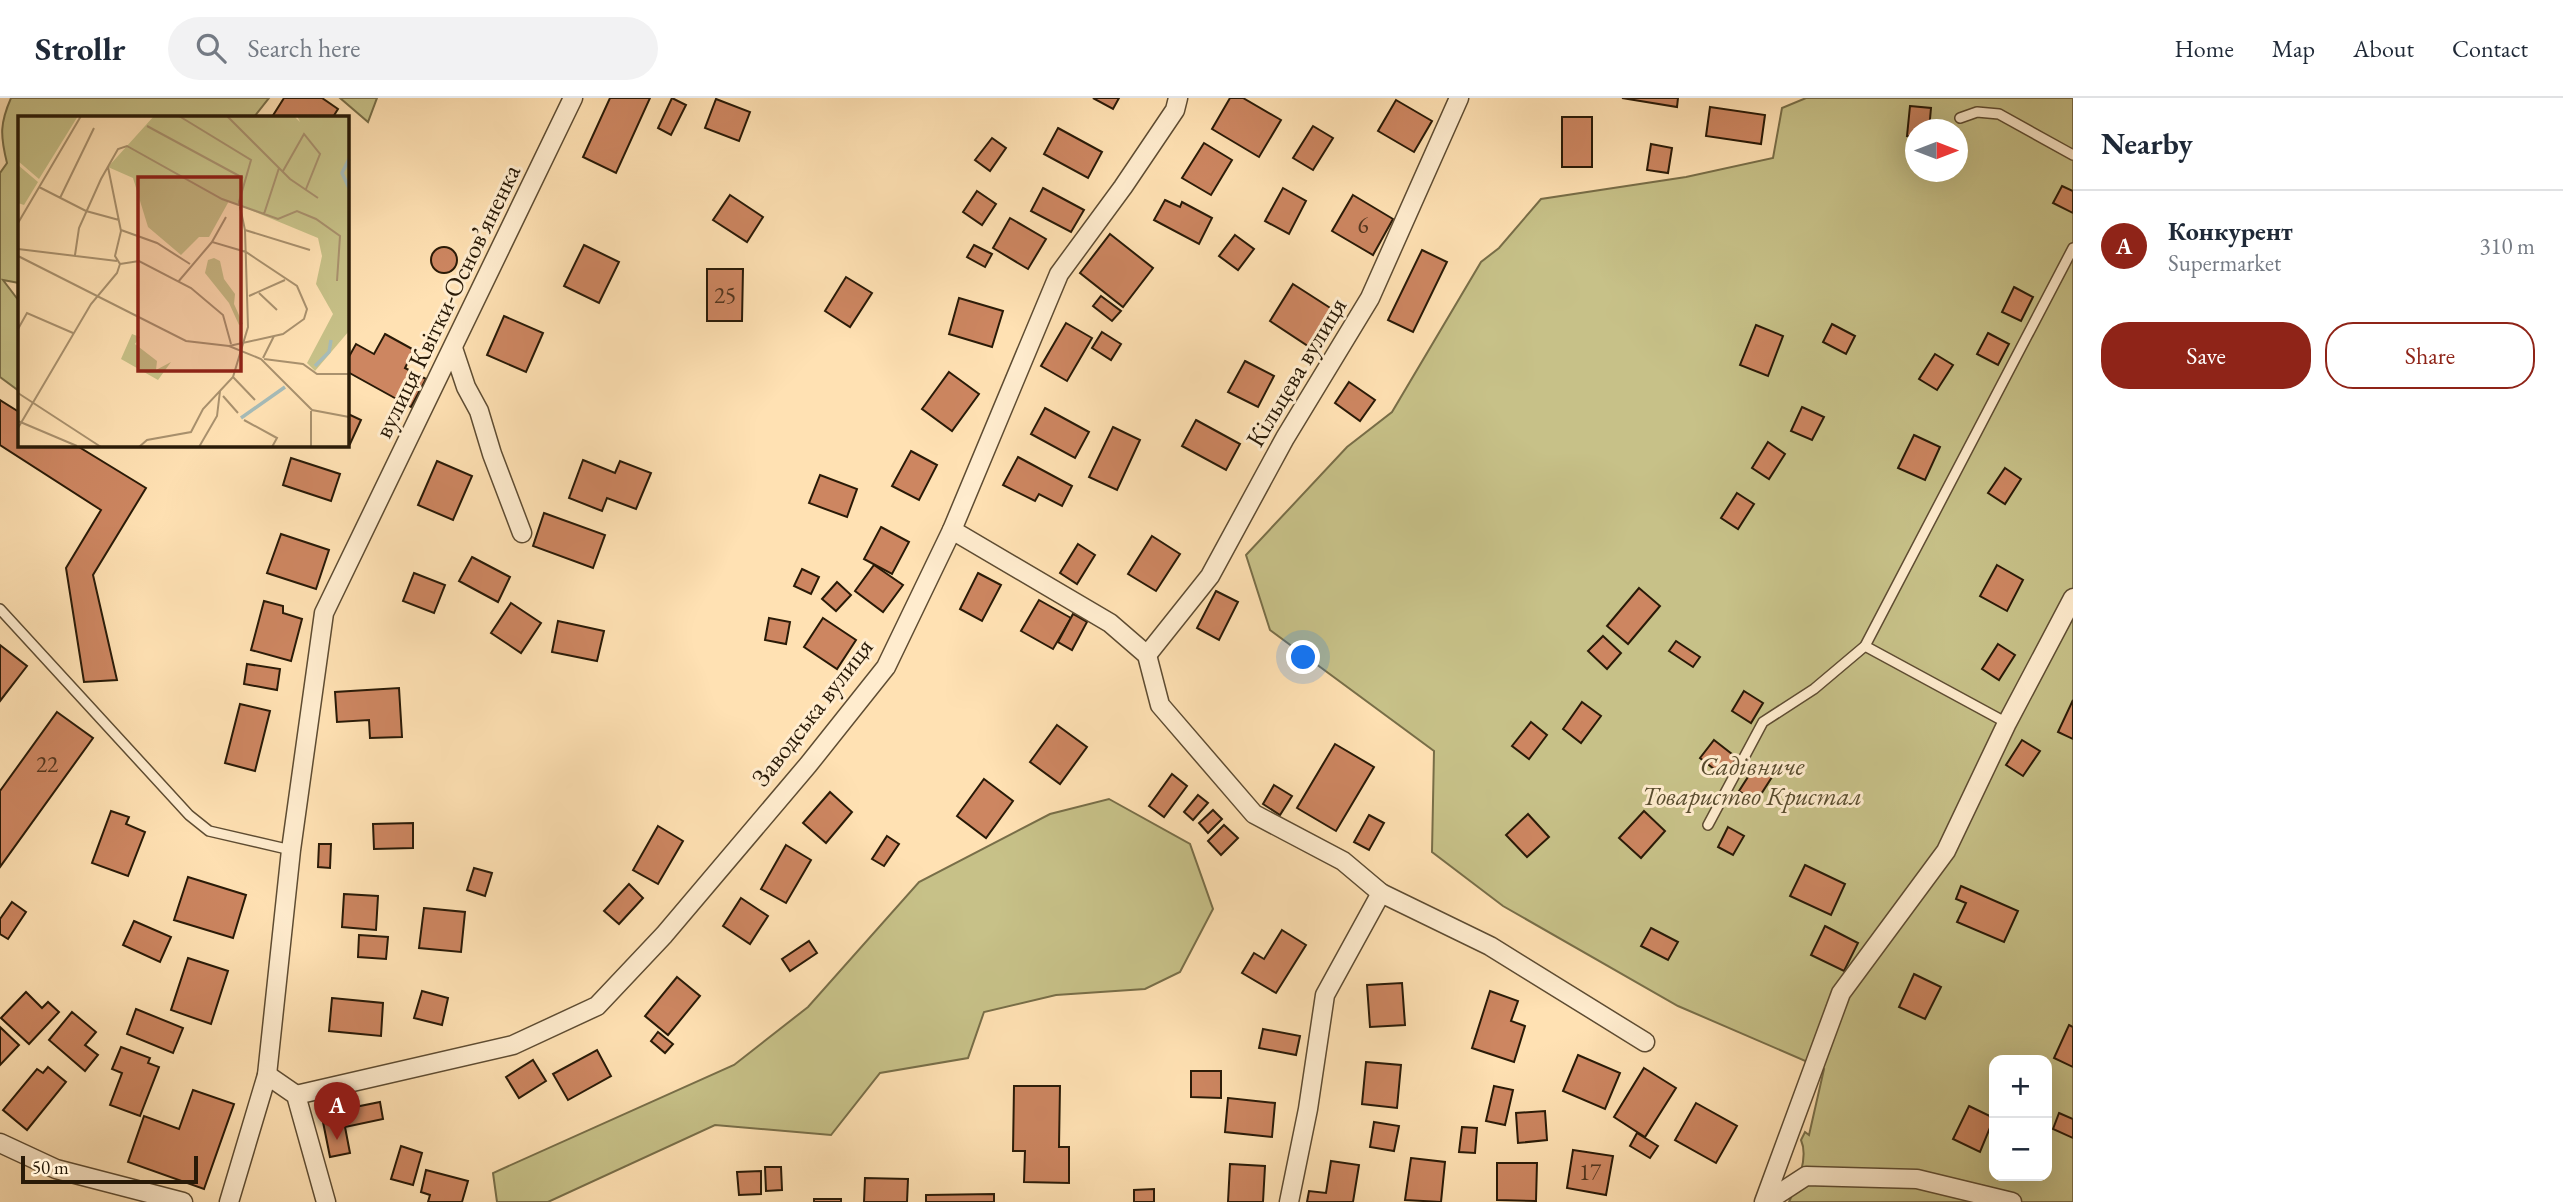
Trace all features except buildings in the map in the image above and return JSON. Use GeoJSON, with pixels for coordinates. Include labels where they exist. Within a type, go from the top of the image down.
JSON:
{"type":"FeatureCollection","features":[{"type":"Feature","properties":{"kind":"street","name":"вулиця Квітки-Основʼяненка"},"geometry":{"type":"LineString","coordinates":[[229,1202],[267,1074],[291,850],[324,613],[573,98]]}},
{"type":"Feature","properties":{"kind":"street","name":"Заводська вулиця"},"geometry":{"type":"LineString","coordinates":[[296,1095],[513,1045],[597,1006],[664,935],[808,765],[886,667],[952,530],[1059,274],[1175,110],[1178,98]]}},
{"type":"Feature","properties":{"kind":"street","name":"Кільцева вулиця"},"geometry":{"type":"LineString","coordinates":[[1147,655],[1210,576],[1285,438],[1370,298],[1459,98]]}},
{"type":"Feature","properties":{"kind":"street"},"geometry":{"type":"LineString","coordinates":[[453,348],[466,387],[479,411],[522,533]]}},
{"type":"Feature","properties":{"kind":"street"},"geometry":{"type":"LineString","coordinates":[[952,530],[1110,623],[1147,655],[1160,705],[1254,814],[1343,861],[1381,893],[1490,946],[1645,1042]]}},
{"type":"Feature","properties":{"kind":"street"},"geometry":{"type":"LineString","coordinates":[[1765,1202],[1841,993],[1945,851],[2007,723],[2073,598]]}},
{"type":"Feature","properties":{"kind":"street"},"geometry":{"type":"LineString","coordinates":[[1289,1202],[1308,1110],[1325,995],[1381,893]]}},
{"type":"Feature","properties":{"kind":"street"},"geometry":{"type":"LineString","coordinates":[[267,1074],[296,1095],[326,1202]]}},
{"type":"Feature","properties":{"kind":"street"},"geometry":{"type":"LineString","coordinates":[[0,1143],[56,1169],[183,1202]]}},
{"type":"Feature","properties":{"kind":"street"},"geometry":{"type":"LineString","coordinates":[[1765,1202],[1806,1176],[1917,1179],[2012,1202]]}},
{"type":"Feature","properties":{"kind":"lane"},"geometry":{"type":"LineString","coordinates":[[1961,118],[1978,111],[1999,114],[2073,155]]}},
{"type":"Feature","properties":{"kind":"lane"},"geometry":{"type":"LineString","coordinates":[[1707,825],[1763,722],[1814,689],[1865,646],[2073,248]]}},
{"type":"Feature","properties":{"kind":"lane"},"geometry":{"type":"LineString","coordinates":[[0,610],[189,815],[209,831],[291,850]]}},
{"type":"Feature","properties":{"kind":"lane"},"geometry":{"type":"LineString","coordinates":[[1865,646],[2007,723]]}},
{"type":"Feature","properties":{"kind":"green space"},"geometry":{"type":"Polygon","coordinates":[[[11,98],[269,98],[255,116],[18,116],[18,283],[3,280],[18,300],[18,390],[0,377],[0,173],[7,163],[2,129],[11,98]]]}},
{"type":"Feature","properties":{"kind":"green space"},"geometry":{"type":"Polygon","coordinates":[[[340,98],[377,98],[368,122],[340,98]]]}},
{"type":"Feature","properties":{"kind":"green space","name":"Садівниче Товариство Кристал"},"geometry":{"type":"Polygon","coordinates":[[[1806,98],[2073,98],[2073,1202],[1789,1202],[1803,1163],[1801,1140],[1805,1132],[1809,1135],[1824,1069],[1678,1006],[1503,906],[1432,852],[1434,751],[1270,630],[1246,555],[1347,447],[1392,412],[1481,262],[1499,248],[1541,199],[1686,177],[1773,158],[1782,108],[1806,98]]]}},
{"type":"Feature","properties":{"kind":"green space"},"geometry":{"type":"Polygon","coordinates":[[[1109,799],[1190,844],[1213,909],[1180,972],[1145,989],[1056,995],[984,1012],[968,1058],[880,1073],[831,1135],[715,1125],[548,1202],[497,1202],[493,1173],[734,1065],[808,1007],[919,882],[1050,814],[1109,799]]]}},
{"type":"Feature","properties":{"kind":"place","name":"Конкурент"},"geometry":{"type":"Point","coordinates":[337,1140]}}]}
